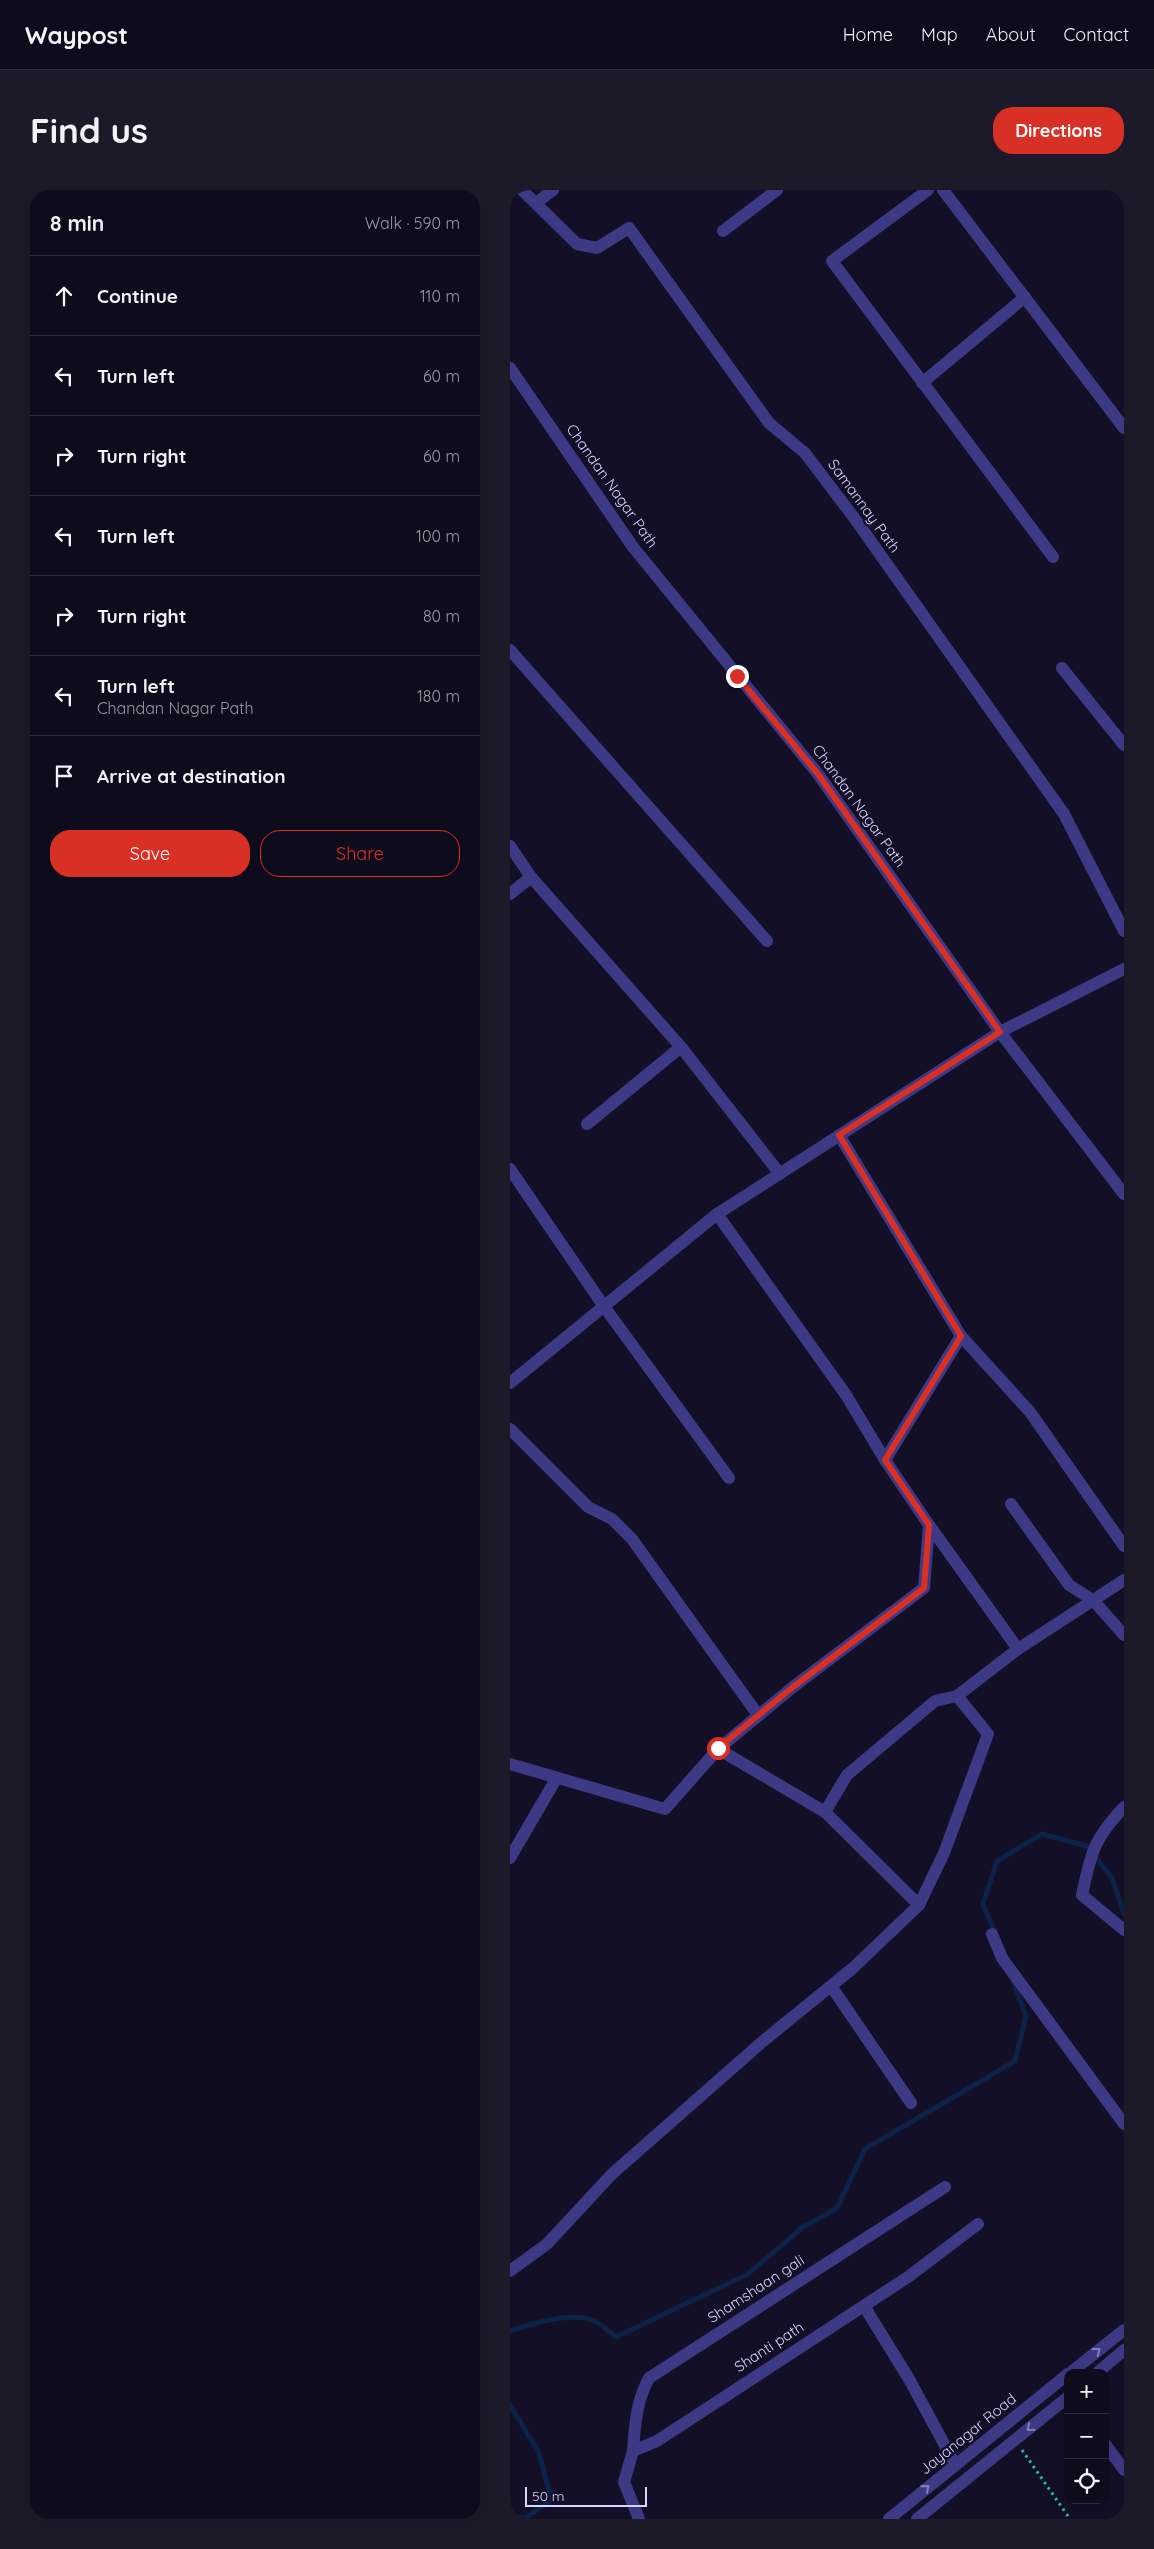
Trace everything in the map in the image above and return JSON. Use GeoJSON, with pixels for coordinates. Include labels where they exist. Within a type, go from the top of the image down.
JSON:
{"type":"FeatureCollection","features":[{"type":"Feature","properties":{"kind":"street","name":"Samannay Path"},"geometry":{"type":"LineString","coordinates":[[522,190],[577,244],[597,248],[630,228],[770,423],[805,453],[854,519],[1059,806],[1124,931]]}},
{"type":"Feature","properties":{"kind":"street"},"geometry":{"type":"LineString","coordinates":[[536,203],[553,190]]}},
{"type":"Feature","properties":{"kind":"street"},"geometry":{"type":"LineString","coordinates":[[723,231],[778,190]]}},
{"type":"Feature","properties":{"kind":"street"},"geometry":{"type":"LineString","coordinates":[[928,190],[832,261],[1054,558]]}},
{"type":"Feature","properties":{"kind":"street"},"geometry":{"type":"LineString","coordinates":[[944,190],[1124,428]]}},
{"type":"Feature","properties":{"kind":"street"},"geometry":{"type":"LineString","coordinates":[[922,383],[1025,297]]}},
{"type":"Feature","properties":{"kind":"street","name":"Chandan Nagar Path"},"geometry":{"type":"LineString","coordinates":[[510,368],[633,546],[818,774],[1000,1032],[1124,1194]]}},
{"type":"Feature","properties":{"kind":"street"},"geometry":{"type":"LineString","coordinates":[[510,650],[767,942]]}},
{"type":"Feature","properties":{"kind":"street"},"geometry":{"type":"LineString","coordinates":[[1062,668],[1124,745]]}},
{"type":"Feature","properties":{"kind":"street"},"geometry":{"type":"LineString","coordinates":[[510,846],[531,877],[681,1047],[780,1174]]}},
{"type":"Feature","properties":{"kind":"street"},"geometry":{"type":"LineString","coordinates":[[510,894],[531,877]]}},
{"type":"Feature","properties":{"kind":"street"},"geometry":{"type":"LineString","coordinates":[[510,1383],[603,1305],[717,1214],[1000,1032],[1124,969]]}},
{"type":"Feature","properties":{"kind":"street"},"geometry":{"type":"LineString","coordinates":[[587,1124],[681,1047]]}},
{"type":"Feature","properties":{"kind":"street"},"geometry":{"type":"LineString","coordinates":[[839,1135],[961,1336],[1030,1412],[1124,1546]]}},
{"type":"Feature","properties":{"kind":"street"},"geometry":{"type":"LineString","coordinates":[[510,1169],[603,1305],[729,1478]]}},
{"type":"Feature","properties":{"kind":"street"},"geometry":{"type":"LineString","coordinates":[[717,1214],[846,1395],[885,1460],[929,1525],[1018,1649]]}},
{"type":"Feature","properties":{"kind":"street"},"geometry":{"type":"LineString","coordinates":[[885,1460],[961,1336]]}},
{"type":"Feature","properties":{"kind":"street"},"geometry":{"type":"LineString","coordinates":[[510,1429],[588,1506],[612,1518],[632,1539],[758,1715]]}},
{"type":"Feature","properties":{"kind":"street"},"geometry":{"type":"LineString","coordinates":[[1011,1504],[1069,1585],[1093,1600],[1124,1635]]}},
{"type":"Feature","properties":{"kind":"street"},"geometry":{"type":"LineString","coordinates":[[510,1764],[665,1810],[718,1748],[758,1715],[924,1588],[929,1525]]}},
{"type":"Feature","properties":{"kind":"street"},"geometry":{"type":"LineString","coordinates":[[825,1812],[847,1775],[935,1701],[957,1696],[1018,1649],[1124,1580]]}},
{"type":"Feature","properties":{"kind":"street"},"geometry":{"type":"LineString","coordinates":[[510,2271],[547,2244],[619,2168],[762,2042],[853,1968],[919,1904],[944,1853],[988,1734],[957,1696]]}},
{"type":"Feature","properties":{"kind":"street"},"geometry":{"type":"LineString","coordinates":[[718,1748],[825,1812],[919,1904]]}},
{"type":"Feature","properties":{"kind":"street"},"geometry":{"type":"LineString","coordinates":[[510,1858],[556,1779]]}},
{"type":"Feature","properties":{"kind":"street"},"geometry":{"type":"LineString","coordinates":[[1124,1807],[1108,1824],[1093,1847],[1082,1895],[1124,1930]]}},
{"type":"Feature","properties":{"kind":"street"},"geometry":{"type":"LineString","coordinates":[[992,1934],[1002,1958],[1124,2124]]}},
{"type":"Feature","properties":{"kind":"street"},"geometry":{"type":"LineString","coordinates":[[831,1986],[912,2103]]}},
{"type":"Feature","properties":{"kind":"street","name":"Shamshaan gali"},"geometry":{"type":"LineString","coordinates":[[633,2451],[636,2409],[640,2393],[649,2378],[945,2187]]}},
{"type":"Feature","properties":{"kind":"street","name":"Shanti path"},"geometry":{"type":"LineString","coordinates":[[633,2451],[657,2440],[908,2278],[978,2224]]}},
{"type":"Feature","properties":{"kind":"street"},"geometry":{"type":"LineString","coordinates":[[864,2306],[909,2379],[955,2464]]}},
{"type":"Feature","properties":{"kind":"street","name":"Jayanagar Road"},"geometry":{"type":"LineString","coordinates":[[1074,2369],[1124,2330]]}},
{"type":"Feature","properties":{"kind":"street"},"geometry":{"type":"LineString","coordinates":[[1102,2369],[1124,2350]]}},
{"type":"Feature","properties":{"kind":"street","name":"Jayanagar Road"},"geometry":{"type":"LineString","coordinates":[[889,2519],[1064,2377]]}},
{"type":"Feature","properties":{"kind":"street"},"geometry":{"type":"LineString","coordinates":[[917,2519],[1064,2398]]}},
{"type":"Feature","properties":{"kind":"street"},"geometry":{"type":"LineString","coordinates":[[1109,2449],[1124,2470]]}},
{"type":"Feature","properties":{"kind":"street"},"geometry":{"type":"LineString","coordinates":[[633,2451],[624,2482],[639,2519]]}},
{"type":"Feature","properties":{"kind":"path"},"geometry":{"type":"LineString","coordinates":[[1022,2449],[1070,2519]]}},
{"type":"Feature","properties":{"kind":"waterway"},"geometry":{"type":"LineString","coordinates":[[995,1933],[983,1904],[997,1861],[1042,1834],[1087,1846],[1112,1878],[1124,1914]]}},
{"type":"Feature","properties":{"kind":"waterway"},"geometry":{"type":"LineString","coordinates":[[510,2331],[552,2320],[575,2317],[597,2322],[616,2337],[748,2274],[803,2227],[837,2208],[865,2149],[1015,2061],[1026,2016],[1013,1981]]}},
{"type":"Feature","properties":{"kind":"waterway"},"geometry":{"type":"LineString","coordinates":[[510,2405],[538,2451],[552,2500],[525,2518],[510,2516]]}},
{"type":"Feature","properties":{"kind":"route"},"geometry":{"type":"LineString","coordinates":[[718,1748],[793,1687],[924,1588],[929,1525],[885,1460],[961,1336],[839,1135],[1000,1032],[818,774],[737,676]]}}]}
